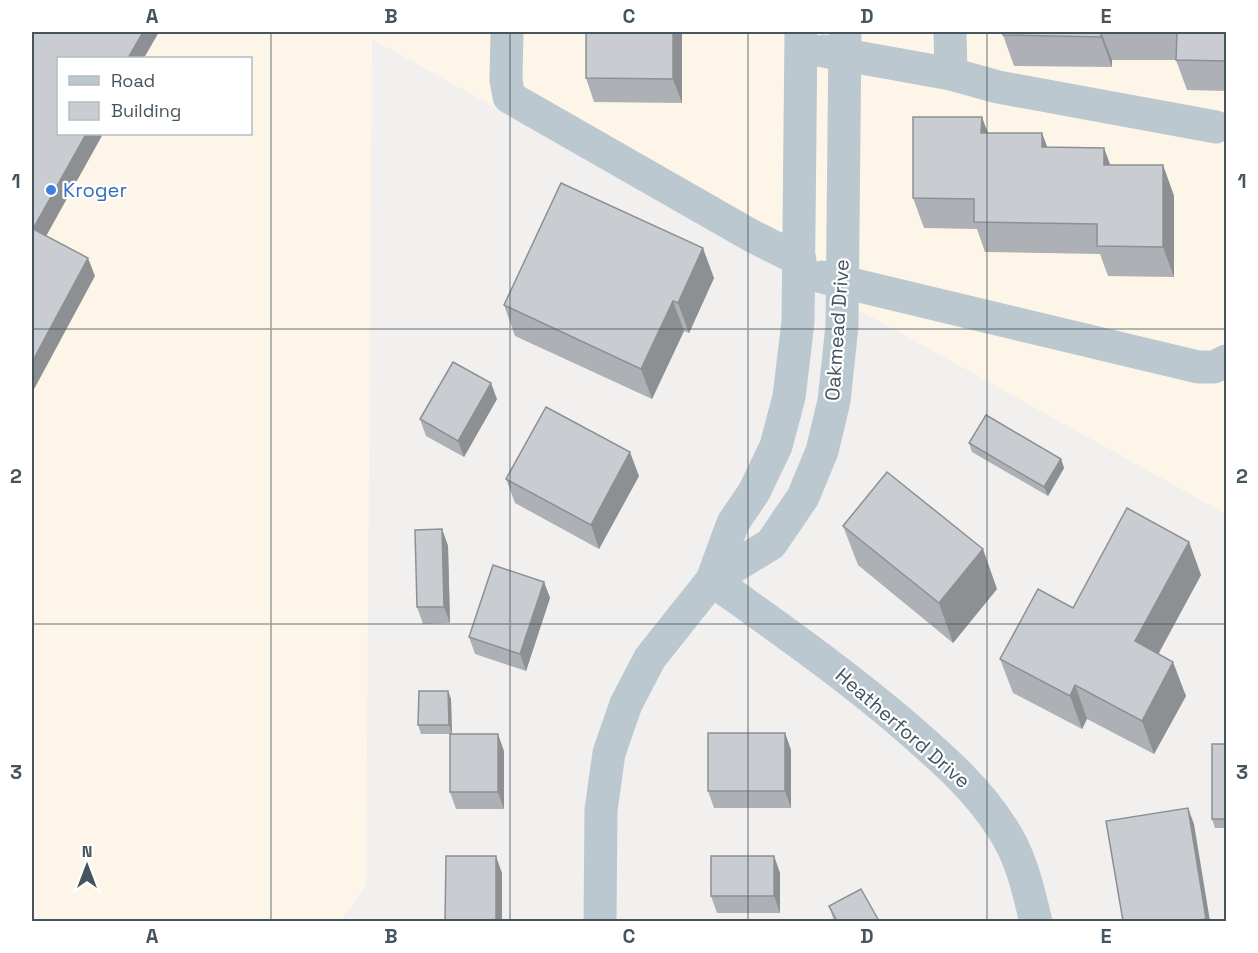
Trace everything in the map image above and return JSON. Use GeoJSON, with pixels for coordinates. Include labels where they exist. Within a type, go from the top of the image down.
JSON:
{"type":"FeatureCollection","features":[{"type":"Feature","properties":{"kind":"street"},"geometry":{"type":"LineString","coordinates":[[507,32],[508,97],[742,230],[800,266],[842,281],[1198,367],[1214,367],[1227,361]]}},
{"type":"Feature","properties":{"kind":"street"},"geometry":{"type":"LineString","coordinates":[[950,32],[951,74]]}},
{"type":"Feature","properties":{"kind":"street"},"geometry":{"type":"LineString","coordinates":[[801,40],[845,43],[998,87],[1216,127]]}},
{"type":"Feature","properties":{"kind":"street","name":"Oakmead Drive"},"geometry":{"type":"LineString","coordinates":[[600,921],[601,810],[609,753],[626,704],[650,658],[712,580],[733,523],[754,492],[776,446],[787,407],[798,322],[801,40]]}},
{"type":"Feature","properties":{"kind":"street","name":"Oakmead Drive"},"geometry":{"type":"LineString","coordinates":[[712,580],[771,544],[803,497],[822,451],[834,401],[842,326],[845,43]]}},
{"type":"Feature","properties":{"kind":"street","name":"Heatherford Drive"},"geometry":{"type":"LineString","coordinates":[[712,580],[825,661],[945,760],[981,798],[1003,829],[1015,852],[1036,921]]}},
{"type":"Feature","properties":{"kind":"shaded area"},"geometry":{"type":"Polygon","coordinates":[[[32,32],[1226,32],[1226,514],[372,39],[366,886],[340,921],[32,921],[32,32]]]}},
{"type":"Feature","properties":{"kind":"building","name":"Kroger"},"geometry":{"type":"Polygon","coordinates":[[[32,32],[143,32],[129,57],[57,57],[57,135],[85,135],[33,229],[88,258],[32,362],[32,32]]]}},
{"type":"Feature","properties":{"kind":"building"},"geometry":{"type":"Polygon","coordinates":[[[586,32],[673,32],[673,79],[586,78],[586,32]]]}},
{"type":"Feature","properties":{"kind":"building"},"geometry":{"type":"Polygon","coordinates":[[[1003,32],[1101,32],[1101,37],[1003,35],[1003,32]]]}},
{"type":"Feature","properties":{"kind":"building"},"geometry":{"type":"Polygon","coordinates":[[[1177,32],[1227,32],[1227,61],[1176,60],[1177,32]]]}},
{"type":"Feature","properties":{"kind":"building"},"geometry":{"type":"Polygon","coordinates":[[[913,117],[982,117],[981,133],[1042,133],[1042,147],[1104,148],[1104,165],[1163,165],[1163,247],[1097,246],[1097,224],[974,222],[974,199],[913,198],[913,117]]]}},
{"type":"Feature","properties":{"kind":"building"},"geometry":{"type":"Polygon","coordinates":[[[561,183],[703,248],[678,303],[673,301],[641,369],[504,305],[561,183]]]}},
{"type":"Feature","properties":{"kind":"building"},"geometry":{"type":"Polygon","coordinates":[[[453,362],[491,383],[458,441],[420,419],[453,362]]]}},
{"type":"Feature","properties":{"kind":"building"},"geometry":{"type":"Polygon","coordinates":[[[546,407],[630,452],[591,525],[506,479],[546,407]]]}},
{"type":"Feature","properties":{"kind":"building"},"geometry":{"type":"Polygon","coordinates":[[[986,415],[1061,459],[1044,487],[969,443],[986,415]]]}},
{"type":"Feature","properties":{"kind":"building"},"geometry":{"type":"Polygon","coordinates":[[[887,472],[983,549],[939,603],[843,526],[887,472]]]}},
{"type":"Feature","properties":{"kind":"building"},"geometry":{"type":"Polygon","coordinates":[[[1127,508],[1189,542],[1135,641],[1173,662],[1142,721],[1075,685],[1070,696],[1000,659],[1038,589],[1073,608],[1127,508]]]}},
{"type":"Feature","properties":{"kind":"building"},"geometry":{"type":"Polygon","coordinates":[[[442,529],[444,607],[417,607],[415,530],[442,529]]]}},
{"type":"Feature","properties":{"kind":"building"},"geometry":{"type":"Polygon","coordinates":[[[493,565],[544,582],[520,654],[469,637],[493,565]]]}},
{"type":"Feature","properties":{"kind":"building"},"geometry":{"type":"Polygon","coordinates":[[[419,691],[448,691],[449,725],[418,725],[419,691]]]}},
{"type":"Feature","properties":{"kind":"building"},"geometry":{"type":"Polygon","coordinates":[[[708,733],[785,733],[785,791],[708,791],[708,733]]]}},
{"type":"Feature","properties":{"kind":"building"},"geometry":{"type":"Polygon","coordinates":[[[450,734],[498,734],[498,792],[450,792],[450,734]]]}},
{"type":"Feature","properties":{"kind":"building"},"geometry":{"type":"Polygon","coordinates":[[[1212,744],[1227,744],[1227,819],[1212,819],[1212,744]]]}},
{"type":"Feature","properties":{"kind":"building"},"geometry":{"type":"Polygon","coordinates":[[[1188,808],[1206,919],[1123,921],[1106,821],[1188,808]]]}},
{"type":"Feature","properties":{"kind":"building"},"geometry":{"type":"Polygon","coordinates":[[[446,856],[496,856],[496,921],[445,921],[446,856]]]}},
{"type":"Feature","properties":{"kind":"building"},"geometry":{"type":"Polygon","coordinates":[[[711,856],[774,856],[774,896],[711,896],[711,856]]]}},
{"type":"Feature","properties":{"kind":"building"},"geometry":{"type":"Polygon","coordinates":[[[861,889],[879,921],[837,921],[829,906],[861,889]]]}},
{"type":"Feature","properties":{"kind":"place","name":"Kroger"},"geometry":{"type":"Point","coordinates":[51,190]}}]}
